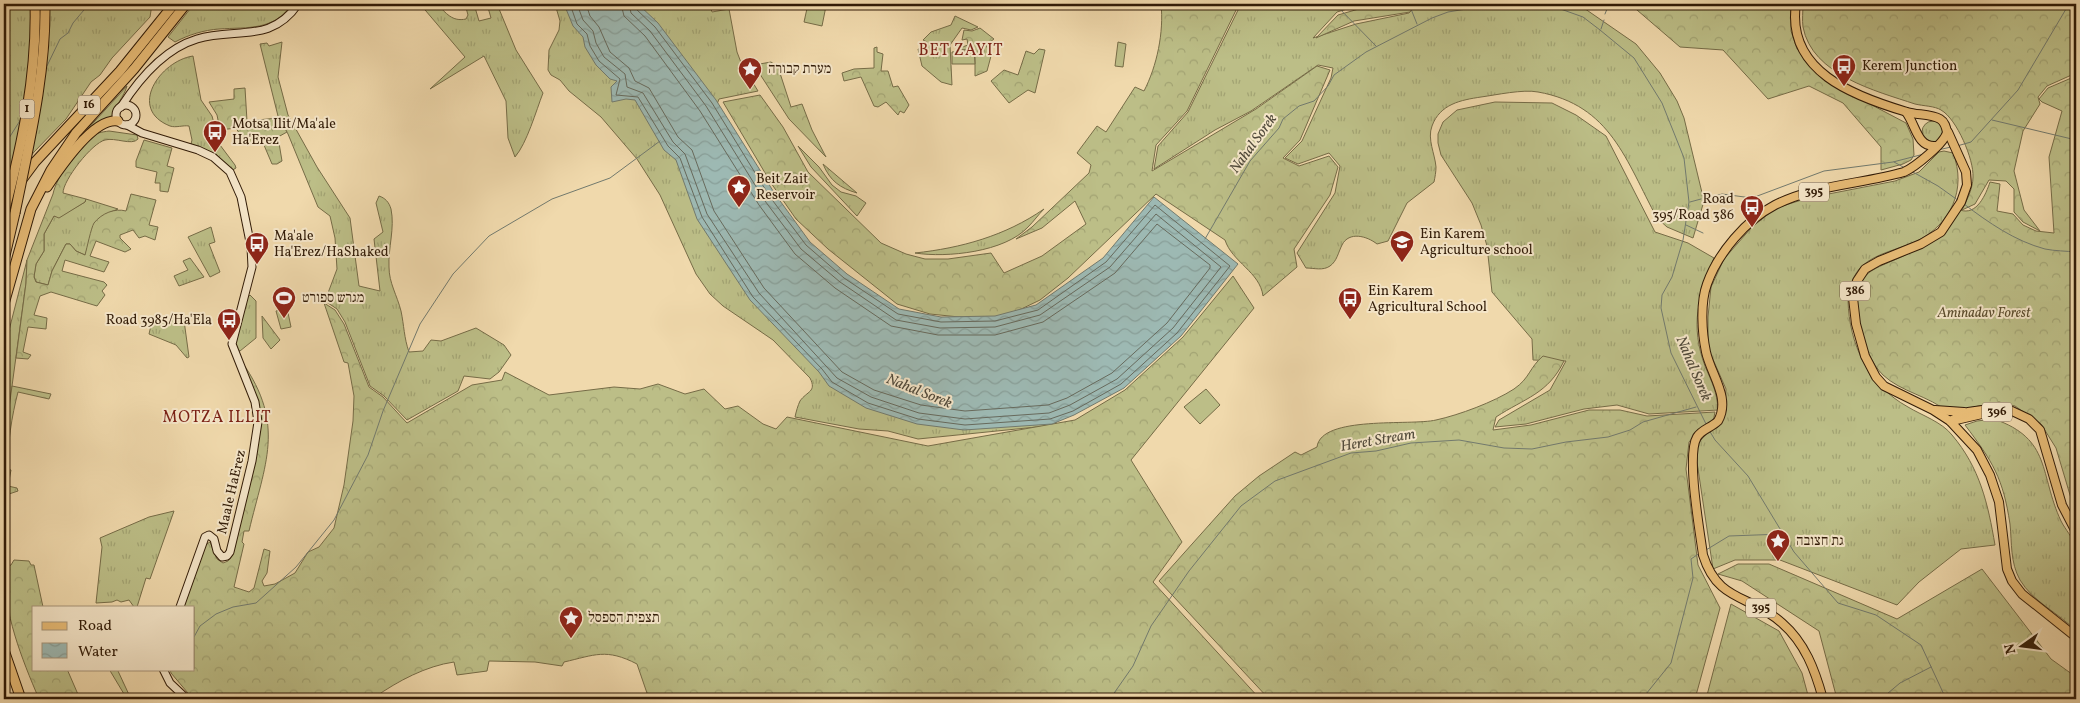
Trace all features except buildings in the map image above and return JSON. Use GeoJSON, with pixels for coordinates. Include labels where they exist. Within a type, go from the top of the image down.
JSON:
{"type":"FeatureCollection","features":[{"type":"Feature","properties":{"kind":"highway","name":"1"},"geometry":{"type":"LineString","coordinates":[[4,213],[22,136],[31,86],[35,4]]}},
{"type":"Feature","properties":{"kind":"highway","name":"1"},"geometry":{"type":"LineString","coordinates":[[4,260],[39,91],[45,4]]}},
{"type":"Feature","properties":{"kind":"highway"},"geometry":{"type":"LineString","coordinates":[[119,72],[166,4]]}},
{"type":"Feature","properties":{"kind":"highway","name":"16"},"geometry":{"type":"LineString","coordinates":[[4,205],[35,162],[119,72],[174,4]]}},
{"type":"Feature","properties":{"kind":"highway","name":"16"},"geometry":{"type":"LineString","coordinates":[[4,304],[31,210],[44,181],[68,145],[134,69],[186,4]]}},
{"type":"Feature","properties":{"kind":"highway"},"geometry":{"type":"LineString","coordinates":[[31,210],[70,155],[102,123],[118,121]]}},
{"type":"Feature","properties":{"kind":"highway"},"geometry":{"type":"LineString","coordinates":[[4,650],[21,699]]}},
{"type":"Feature","properties":{"kind":"main road"},"geometry":{"type":"LineString","coordinates":[[138,84],[131,98],[135,118],[127,125],[118,121],[116,113],[127,95],[138,84],[171,52],[201,38],[263,31],[285,19],[298,4]]}},
{"type":"Feature","properties":{"kind":"main road"},"geometry":{"type":"LineString","coordinates":[[1796,4],[1794,23],[1796,34],[1801,47],[1815,68],[1847,90],[1906,112],[1933,117]]}},
{"type":"Feature","properties":{"kind":"main road"},"geometry":{"type":"LineString","coordinates":[[121,107],[126,105],[134,109]]}},
{"type":"Feature","properties":{"kind":"main road"},"geometry":{"type":"LineString","coordinates":[[1906,112],[1924,144],[1922,159]]}},
{"type":"Feature","properties":{"kind":"main road"},"geometry":{"type":"LineString","coordinates":[[1918,132],[1922,121],[1933,117]]}},
{"type":"Feature","properties":{"kind":"main road","name":"386"},"geometry":{"type":"LineString","coordinates":[[1933,117],[1942,121],[1947,130],[1962,160],[1967,185],[1954,216],[1946,227],[1933,237],[1865,270],[1857,281],[1853,298],[1861,344],[1876,377],[1884,386],[1933,410],[1950,421],[1977,450],[1990,475],[1999,502],[2007,569],[2012,581],[2022,594],[2076,637]]}},
{"type":"Feature","properties":{"kind":"main road","name":"Maale HaErez"},"geometry":{"type":"LineString","coordinates":[[135,118],[141,129],[152,136]]}},
{"type":"Feature","properties":{"kind":"main road","name":"Maale HaErez"},"geometry":{"type":"LineString","coordinates":[[127,125],[152,136],[206,153],[219,161],[229,171],[239,190],[252,251],[251,276],[233,333],[232,344],[255,402],[258,415],[258,429],[231,548],[224,558],[219,554],[211,536],[207,536],[180,606]]}},
{"type":"Feature","properties":{"kind":"main road"},"geometry":{"type":"LineString","coordinates":[[1938,145],[1946,137],[1947,130]]}},
{"type":"Feature","properties":{"kind":"main road"},"geometry":{"type":"LineString","coordinates":[[1924,144],[1956,148]]}},
{"type":"Feature","properties":{"kind":"main road","name":"395"},"geometry":{"type":"LineString","coordinates":[[1823,699],[1813,666],[1806,653],[1782,623],[1766,610],[1726,590],[1716,582],[1708,570],[1702,547],[1693,462],[1694,444],[1703,430],[1715,424],[1720,417],[1722,400],[1705,346],[1704,306],[1706,285],[1722,255],[1750,222],[1775,205],[1809,193],[1904,172],[1938,145]]}},
{"type":"Feature","properties":{"kind":"main road","name":"396"},"geometry":{"type":"LineString","coordinates":[[1950,421],[1968,412],[1997,408],[2012,411],[2029,419],[2040,430]]}},
{"type":"Feature","properties":{"kind":"main road"},"geometry":{"type":"LineString","coordinates":[[1933,410],[1968,412]]}},
{"type":"Feature","properties":{"kind":"main road","name":"396"},"geometry":{"type":"LineString","coordinates":[[1950,421],[2001,412],[2025,420],[2040,430]]}},
{"type":"Feature","properties":{"kind":"main road"},"geometry":{"type":"LineString","coordinates":[[2040,430],[2062,505],[2076,532]]}},
{"type":"Feature","properties":{"kind":"main road"},"geometry":{"type":"LineString","coordinates":[[164,670],[170,683],[187,699]]}},
{"type":"Feature","properties":{"kind":"green space"},"geometry":{"type":"Polygon","coordinates":[[[4,4],[152,4],[150,17],[112,58],[100,75],[91,82],[66,119],[34,152],[4,191],[4,4]]]}},
{"type":"Feature","properties":{"kind":"green space"},"geometry":{"type":"Polygon","coordinates":[[[194,4],[292,4],[277,19],[260,26],[208,30],[175,42],[168,37],[194,4]]]}},
{"type":"Feature","properties":{"kind":"green space"},"geometry":{"type":"Polygon","coordinates":[[[420,4],[437,4],[453,18],[461,20],[466,19],[468,15],[465,4],[474,4],[479,21],[491,18],[487,4],[497,4],[516,50],[543,93],[527,135],[515,157],[508,138],[506,101],[484,56],[430,89],[465,57],[420,4]]]}},
{"type":"Feature","properties":{"kind":"green space"},"geometry":{"type":"Polygon","coordinates":[[[555,4],[702,4],[703,7],[710,6],[712,12],[729,9],[737,52],[742,65],[758,91],[719,99],[700,150],[798,324],[1057,415],[1056,425],[918,439],[888,431],[859,429],[795,417],[800,401],[812,389],[810,378],[773,340],[723,306],[710,294],[696,274],[660,195],[637,159],[601,117],[569,91],[548,70],[549,50],[559,30],[560,21],[555,4]]]}},
{"type":"Feature","properties":{"kind":"green space"},"geometry":{"type":"Polygon","coordinates":[[[808,4],[826,6],[822,26],[804,22],[808,4]]]}},
{"type":"Feature","properties":{"kind":"green space"},"geometry":{"type":"Polygon","coordinates":[[[1161,4],[1239,4],[1187,111],[1156,145],[1152,171],[1256,109],[1317,66],[1330,70],[1300,140],[1283,158],[1299,166],[1329,156],[1338,167],[1330,195],[1294,249],[1297,267],[1263,296],[1257,280],[1233,255],[1225,240],[1156,194],[1068,278],[1040,300],[1013,313],[995,318],[969,318],[930,314],[897,304],[828,249],[796,219],[771,183],[723,102],[760,95],[783,127],[808,172],[881,243],[906,254],[925,259],[948,259],[991,253],[1004,273],[1042,256],[1086,224],[1075,201],[1042,228],[1016,239],[1032,227],[1089,173],[1091,165],[1077,153],[1097,126],[1106,132],[1135,87],[1144,91],[1156,60],[1162,15],[1161,4]]]}},
{"type":"Feature","properties":{"kind":"green space"},"geometry":{"type":"Polygon","coordinates":[[[1241,4],[1364,4],[1337,12],[1313,38],[1356,24],[1409,13],[1416,6],[1426,4],[1578,4],[1636,44],[1660,73],[1677,101],[1684,118],[1704,201],[1693,238],[1667,227],[1657,218],[1625,157],[1613,138],[1600,123],[1583,109],[1563,99],[1532,91],[1517,92],[1466,100],[1452,104],[1440,113],[1431,131],[1436,167],[1434,182],[1407,203],[1388,241],[1377,244],[1363,237],[1354,236],[1345,241],[1336,259],[1327,268],[1306,268],[1297,253],[1335,193],[1340,166],[1329,153],[1298,164],[1285,158],[1302,141],[1331,78],[1333,68],[1318,65],[1251,111],[1215,130],[1154,169],[1158,146],[1188,112],[1241,4]]]}},
{"type":"Feature","properties":{"kind":"green space"},"geometry":{"type":"Polygon","coordinates":[[[1376,4],[1422,4],[1415,5],[1410,12],[1354,21],[1316,38],[1338,15],[1376,4]]]}},
{"type":"Feature","properties":{"kind":"green space"},"geometry":{"type":"Polygon","coordinates":[[[1630,4],[1791,4],[1791,31],[1797,49],[1830,83],[1906,123],[1913,139],[1914,155],[1911,160],[1903,164],[1881,170],[1881,147],[1843,103],[1809,86],[1768,99],[1723,50],[1680,47],[1630,4]]]}},
{"type":"Feature","properties":{"kind":"green space"},"geometry":{"type":"Polygon","coordinates":[[[1803,4],[2076,4],[2076,73],[2047,86],[2038,97],[2040,104],[2023,131],[2014,171],[2024,210],[2040,231],[2023,222],[2014,212],[2014,189],[2006,181],[1989,180],[1975,204],[1962,210],[1972,185],[1973,170],[1968,151],[1953,122],[1941,110],[1915,104],[1865,87],[1832,69],[1809,44],[1803,27],[1803,4]]]}},
{"type":"Feature","properties":{"kind":"green space"},"geometry":{"type":"Polygon","coordinates":[[[955,16],[978,27],[971,30],[962,28],[950,45],[952,85],[941,82],[922,66],[918,49],[925,50],[927,42],[923,40],[931,32],[951,25],[955,16]]]}},
{"type":"Feature","properties":{"kind":"green space"},"geometry":{"type":"Polygon","coordinates":[[[980,28],[994,39],[986,45],[991,56],[987,71],[975,76],[975,49],[957,49],[968,45],[967,39],[962,40],[964,30],[972,31],[980,28]]]}},
{"type":"Feature","properties":{"kind":"green space"},"geometry":{"type":"Polygon","coordinates":[[[282,42],[278,77],[288,115],[317,167],[350,218],[359,286],[380,291],[374,239],[383,232],[376,203],[379,196],[387,201],[391,209],[389,273],[401,311],[409,352],[423,351],[431,340],[441,341],[476,328],[504,345],[511,355],[499,372],[490,379],[464,376],[458,391],[407,420],[384,396],[370,386],[345,322],[337,309],[325,301],[337,269],[335,238],[330,216],[318,207],[288,134],[278,116],[260,44],[267,43],[269,46],[282,42]]]}},
{"type":"Feature","properties":{"kind":"green space"},"geometry":{"type":"Polygon","coordinates":[[[1118,42],[1126,44],[1123,67],[1115,66],[1118,42]]]}},
{"type":"Feature","properties":{"kind":"green space"},"geometry":{"type":"Polygon","coordinates":[[[877,47],[877,52],[883,54],[881,71],[888,71],[893,87],[898,86],[909,105],[904,113],[900,111],[898,115],[886,102],[878,107],[874,106],[861,77],[844,81],[842,73],[854,69],[874,68],[874,48],[877,47]]]}},
{"type":"Feature","properties":{"kind":"green space"},"geometry":{"type":"Polygon","coordinates":[[[1039,49],[1045,50],[1035,93],[1028,90],[1009,103],[991,81],[1004,70],[1018,75],[1026,51],[1034,54],[1039,49]]]}},
{"type":"Feature","properties":{"kind":"green space"},"geometry":{"type":"Polygon","coordinates":[[[974,50],[975,64],[952,64],[952,52],[974,50]]]}},
{"type":"Feature","properties":{"kind":"green space"},"geometry":{"type":"Polygon","coordinates":[[[193,56],[201,100],[212,116],[220,145],[235,165],[236,168],[231,171],[216,154],[191,144],[189,126],[170,126],[157,118],[151,109],[150,98],[153,86],[160,76],[169,67],[193,56]]]}},
{"type":"Feature","properties":{"kind":"green space"},"geometry":{"type":"Polygon","coordinates":[[[771,62],[778,67],[791,107],[802,104],[812,130],[826,157],[789,119],[754,65],[771,62]]]}},
{"type":"Feature","properties":{"kind":"green space","name":"Aminadav Forest"},"geometry":{"type":"Polygon","coordinates":[[[2076,76],[2076,515],[2056,448],[2041,424],[2015,406],[1999,402],[1948,412],[1898,386],[1883,375],[1869,354],[1856,309],[1857,292],[1861,281],[1869,273],[1921,246],[1960,210],[1966,211],[1976,207],[1983,198],[1990,182],[2000,184],[1997,211],[2013,214],[2023,225],[2036,231],[2054,233],[2049,157],[2062,111],[2039,99],[2048,88],[2076,76]]]}},
{"type":"Feature","properties":{"kind":"green space"},"geometry":{"type":"Polygon","coordinates":[[[127,86],[113,117],[98,123],[73,145],[127,86]]]}},
{"type":"Feature","properties":{"kind":"green space"},"geometry":{"type":"Polygon","coordinates":[[[245,88],[247,121],[278,118],[287,132],[278,137],[282,161],[277,164],[272,164],[261,138],[247,146],[236,128],[220,130],[217,115],[209,102],[234,99],[234,89],[245,88]]]}},
{"type":"Feature","properties":{"kind":"green space"},"geometry":{"type":"Polygon","coordinates":[[[1495,102],[1552,103],[1576,115],[1606,136],[1655,232],[1688,243],[1714,258],[1700,298],[1697,324],[1700,351],[1712,382],[1718,410],[1649,414],[1617,405],[1584,409],[1526,424],[1495,427],[1499,420],[1550,390],[1566,361],[1533,360],[1532,339],[1492,292],[1487,246],[1481,225],[1472,203],[1441,155],[1438,134],[1443,122],[1457,110],[1495,102]]]}},
{"type":"Feature","properties":{"kind":"green space"},"geometry":{"type":"Polygon","coordinates":[[[1933,121],[1941,124],[1944,132],[1941,140],[1933,143],[1925,140],[1922,132],[1925,124],[1933,121]]]}},
{"type":"Feature","properties":{"kind":"green space"},"geometry":{"type":"Polygon","coordinates":[[[109,131],[137,135],[138,139],[132,142],[105,140],[93,148],[73,171],[64,187],[63,193],[86,199],[85,202],[59,218],[54,216],[44,234],[44,251],[36,264],[34,277],[36,282],[48,285],[52,271],[66,244],[70,244],[76,251],[85,255],[94,223],[101,216],[109,212],[117,210],[126,211],[131,194],[156,200],[149,225],[158,227],[155,240],[145,236],[139,238],[133,230],[120,235],[120,238],[131,249],[125,252],[96,241],[90,256],[109,262],[104,272],[65,260],[62,271],[104,282],[107,285],[102,291],[105,295],[97,306],[51,292],[40,296],[34,315],[47,318],[46,329],[28,327],[23,352],[31,355],[28,359],[16,358],[26,283],[27,260],[55,187],[73,156],[85,142],[94,135],[109,131]]]}},
{"type":"Feature","properties":{"kind":"green space"},"geometry":{"type":"Polygon","coordinates":[[[144,140],[172,148],[167,166],[174,168],[168,192],[160,191],[160,183],[155,183],[157,172],[136,167],[136,161],[144,140]]]}},
{"type":"Feature","properties":{"kind":"green space"},"geometry":{"type":"Polygon","coordinates":[[[798,146],[819,167],[832,185],[841,192],[856,196],[866,203],[857,216],[811,167],[798,146]]]}},
{"type":"Feature","properties":{"kind":"green space"},"geometry":{"type":"Polygon","coordinates":[[[1939,152],[1953,153],[1957,166],[1958,180],[1957,192],[1947,215],[1929,234],[1917,241],[1881,254],[1859,269],[1849,291],[1849,316],[1852,332],[1863,362],[1882,387],[1894,398],[1948,430],[1970,460],[1986,501],[1995,545],[1961,549],[1919,582],[1897,605],[1780,560],[1735,560],[1713,569],[1697,462],[1697,445],[1706,434],[1719,426],[1725,410],[1726,389],[1708,348],[1708,317],[1711,287],[1724,259],[1752,227],[1776,208],[1808,198],[1895,181],[1919,172],[1939,152]]]}},
{"type":"Feature","properties":{"kind":"green space"},"geometry":{"type":"Polygon","coordinates":[[[823,164],[857,193],[836,183],[823,164]]]}},
{"type":"Feature","properties":{"kind":"green space"},"geometry":{"type":"Polygon","coordinates":[[[86,199],[118,209],[102,217],[94,227],[85,255],[76,251],[70,244],[66,244],[52,271],[48,285],[36,282],[34,276],[36,264],[44,251],[44,234],[54,216],[59,217],[85,202],[86,199]]]}},
{"type":"Feature","properties":{"kind":"green space"},"geometry":{"type":"Polygon","coordinates":[[[1044,209],[1018,235],[991,248],[959,254],[915,253],[949,248],[982,239],[1014,227],[1044,209]]]}},
{"type":"Feature","properties":{"kind":"green space"},"geometry":{"type":"Polygon","coordinates":[[[211,227],[215,242],[209,244],[220,272],[210,277],[188,237],[211,227]]]}},
{"type":"Feature","properties":{"kind":"green space"},"geometry":{"type":"Polygon","coordinates":[[[190,258],[204,277],[179,286],[174,276],[188,270],[183,261],[190,258]]]}},
{"type":"Feature","properties":{"kind":"green space"},"geometry":{"type":"Polygon","coordinates":[[[27,260],[26,283],[4,445],[4,350],[27,260]]]}},
{"type":"Feature","properties":{"kind":"green space"},"geometry":{"type":"Polygon","coordinates":[[[1233,276],[1254,308],[1131,460],[1182,542],[1153,582],[1260,699],[649,699],[637,664],[608,654],[593,655],[564,662],[562,666],[535,662],[489,661],[487,671],[457,675],[454,662],[423,671],[393,685],[375,697],[364,695],[361,699],[193,699],[171,673],[170,670],[195,670],[195,606],[183,606],[205,545],[210,542],[217,559],[223,563],[228,561],[233,554],[262,421],[257,400],[242,362],[256,385],[264,405],[268,425],[268,445],[261,485],[249,531],[244,531],[242,542],[244,544],[234,587],[249,592],[254,588],[264,549],[270,551],[267,573],[262,581],[264,586],[275,584],[295,573],[308,552],[319,547],[334,528],[344,485],[353,421],[354,396],[348,363],[344,362],[324,303],[335,310],[344,324],[369,387],[383,397],[407,423],[472,385],[502,380],[505,372],[549,395],[614,387],[640,389],[658,384],[685,394],[704,389],[725,409],[738,406],[763,424],[776,429],[787,417],[928,446],[1075,420],[1125,390],[1183,337],[1233,276]]]}},
{"type":"Feature","properties":{"kind":"green space"},"geometry":{"type":"Polygon","coordinates":[[[250,295],[256,301],[256,338],[240,351],[237,350],[235,343],[247,298],[250,295]]]}},
{"type":"Feature","properties":{"kind":"green space","name":"מגרש ספורט"},"geometry":{"type":"Polygon","coordinates":[[[287,308],[291,327],[281,329],[276,311],[287,308]]]}},
{"type":"Feature","properties":{"kind":"green space"},"geometry":{"type":"Polygon","coordinates":[[[183,313],[189,357],[187,358],[176,345],[149,334],[153,317],[169,322],[183,313]]]}},
{"type":"Feature","properties":{"kind":"green space"},"geometry":{"type":"Polygon","coordinates":[[[262,316],[280,340],[271,349],[263,338],[262,316]]]}},
{"type":"Feature","properties":{"kind":"green space"},"geometry":{"type":"Polygon","coordinates":[[[1543,356],[1564,361],[1551,381],[1543,388],[1496,417],[1493,430],[1531,425],[1589,410],[1620,410],[1647,416],[1715,412],[1713,422],[1700,429],[1689,442],[1686,469],[1698,565],[1720,608],[1695,699],[1269,699],[1159,581],[1235,496],[1259,476],[1295,452],[1301,455],[1317,447],[1322,437],[1334,430],[1350,426],[1424,422],[1476,408],[1514,389],[1543,356]]]}},
{"type":"Feature","properties":{"kind":"green space"},"geometry":{"type":"Polygon","coordinates":[[[12,386],[51,394],[49,399],[18,392],[10,430],[8,469],[11,470],[8,486],[17,488],[18,491],[6,495],[7,509],[4,510],[4,445],[12,386]]]}},
{"type":"Feature","properties":{"kind":"green space"},"geometry":{"type":"Polygon","coordinates":[[[1206,389],[1220,405],[1200,424],[1184,407],[1206,389]]]}},
{"type":"Feature","properties":{"kind":"green space"},"geometry":{"type":"Polygon","coordinates":[[[1994,419],[2013,427],[2026,437],[2035,448],[2041,460],[2061,521],[2076,547],[2076,631],[2032,595],[2025,588],[2017,573],[2011,545],[2010,524],[2000,482],[1990,460],[1965,425],[1994,419]]]}},
{"type":"Feature","properties":{"kind":"green space"},"geometry":{"type":"Polygon","coordinates":[[[174,511],[150,579],[146,578],[137,606],[133,606],[129,600],[96,603],[102,547],[100,538],[149,517],[174,511]]]}},
{"type":"Feature","properties":{"kind":"green space"},"geometry":{"type":"Polygon","coordinates":[[[14,560],[29,561],[31,565],[34,565],[43,606],[32,606],[32,670],[67,670],[80,699],[39,699],[20,651],[10,619],[4,568],[11,565],[14,560]]]}},
{"type":"Feature","properties":{"kind":"green space"},"geometry":{"type":"Polygon","coordinates":[[[1738,564],[1769,564],[1897,619],[1982,569],[2051,659],[2076,677],[2076,699],[1837,699],[1819,631],[1742,581],[1718,574],[1738,564]]]}},
{"type":"Feature","properties":{"kind":"green space"},"geometry":{"type":"Polygon","coordinates":[[[1731,604],[1779,631],[1802,673],[1809,699],[1706,699],[1731,604]]]}},
{"type":"Feature","properties":{"kind":"green space"},"geometry":{"type":"Polygon","coordinates":[[[110,670],[119,670],[131,699],[127,699],[110,670]]]}},
{"type":"Feature","properties":{"kind":"water","name":"Beit Zait Reservoir"},"geometry":{"type":"Polygon","coordinates":[[[564,4],[638,4],[658,23],[716,100],[775,194],[810,242],[847,274],[899,309],[941,317],[995,316],[1036,305],[1103,258],[1154,197],[1238,264],[1181,336],[1124,388],[1074,415],[1052,424],[964,430],[917,424],[866,408],[829,386],[819,372],[750,300],[697,219],[676,160],[664,150],[635,100],[626,99],[612,102],[611,87],[617,81],[610,79],[596,65],[585,47],[583,37],[573,26],[564,4]]]}},
{"type":"Feature","properties":{"kind":"waterway"},"geometry":{"type":"LineString","coordinates":[[46,68],[60,39],[68,33],[73,23],[89,4]]}},
{"type":"Feature","properties":{"kind":"waterway"},"geometry":{"type":"LineString","coordinates":[[1335,4],[1376,46]]}},
{"type":"Feature","properties":{"kind":"waterway"},"geometry":{"type":"LineString","coordinates":[[1409,4],[1417,24]]}},
{"type":"Feature","properties":{"kind":"waterway","name":"Nahal Sorek"},"geometry":{"type":"LineString","coordinates":[[1205,239],[1250,161],[1279,128],[1283,119],[1299,106],[1314,101],[1328,86],[1334,75],[1366,52],[1432,18],[1448,12],[1497,4]]}},
{"type":"Feature","properties":{"kind":"waterway","name":"Nahal Sorek"},"geometry":{"type":"LineString","coordinates":[[1524,4],[1555,7],[1583,17],[1634,58],[1662,103],[1684,158],[1689,202],[1683,240],[1672,277],[1662,295],[1661,308],[1671,353],[1706,424]]}},
{"type":"Feature","properties":{"kind":"waterway"},"geometry":{"type":"LineString","coordinates":[[1605,14],[1609,4]]}},
{"type":"Feature","properties":{"kind":"waterway"},"geometry":{"type":"LineString","coordinates":[[1957,146],[1971,142],[2018,90],[2069,4]]}},
{"type":"Feature","properties":{"kind":"waterway"},"geometry":{"type":"LineString","coordinates":[[1601,29],[1604,20]]}},
{"type":"Feature","properties":{"kind":"waterway"},"geometry":{"type":"LineString","coordinates":[[4,146],[21,119]]}},
{"type":"Feature","properties":{"kind":"waterway"},"geometry":{"type":"LineString","coordinates":[[1992,120],[2076,140]]}},
{"type":"Feature","properties":{"kind":"waterway"},"geometry":{"type":"LineString","coordinates":[[195,635],[200,626],[216,614],[233,607],[256,603],[296,567],[334,520],[368,455],[383,411],[420,324],[453,274],[489,236],[552,199],[610,178],[660,141]]}},
{"type":"Feature","properties":{"kind":"waterway"},"geometry":{"type":"LineString","coordinates":[[1938,150],[1951,147]]}},
{"type":"Feature","properties":{"kind":"waterway"},"geometry":{"type":"LineString","coordinates":[[1708,198],[1722,194],[1752,198],[1824,171],[1893,162],[1924,154]]}},
{"type":"Feature","properties":{"kind":"waterway"},"geometry":{"type":"LineString","coordinates":[[1894,162],[1905,168]]}},
{"type":"Feature","properties":{"kind":"waterway"},"geometry":{"type":"LineString","coordinates":[[1911,171],[1938,186],[1959,201]]}},
{"type":"Feature","properties":{"kind":"waterway"},"geometry":{"type":"LineString","coordinates":[[1690,202],[1701,199]]}},
{"type":"Feature","properties":{"kind":"waterway"},"geometry":{"type":"LineString","coordinates":[[1964,204],[1993,224],[2034,246],[2057,251],[2076,252]]}},
{"type":"Feature","properties":{"kind":"waterway"},"geometry":{"type":"LineString","coordinates":[[1686,225],[1703,233]]}},
{"type":"Feature","properties":{"kind":"waterway","name":"Heret Stream"},"geometry":{"type":"LineString","coordinates":[[1110,699],[1133,666],[1151,626],[1189,571],[1241,506],[1275,481],[1351,453],[1376,451],[1411,443],[1459,440],[1504,448],[1532,449],[1566,442],[1608,437],[1630,430],[1643,422],[1696,407]]}},
{"type":"Feature","properties":{"kind":"waterway","name":"Nahal Sorek"},"geometry":{"type":"LineString","coordinates":[[1709,430],[1715,440],[1748,476],[1794,552],[1838,603],[1876,615],[1921,645],[1946,699]]}},
{"type":"Feature","properties":{"kind":"waterway"},"geometry":{"type":"LineString","coordinates":[[1706,550],[1729,536],[1783,534]]}},
{"type":"Feature","properties":{"kind":"waterway"},"geometry":{"type":"LineString","coordinates":[[1642,699],[1671,663],[1693,578],[1691,559],[1700,553]]}},
{"type":"Feature","properties":{"kind":"waterway"},"geometry":{"type":"LineString","coordinates":[[1881,699],[1900,683],[1931,667]]}},
{"type":"Feature","properties":{"kind":"place","name":"Kerem Junction"},"geometry":{"type":"Point","coordinates":[1844,87]}},
{"type":"Feature","properties":{"kind":"place","name":"מערת קבורה"},"geometry":{"type":"Point","coordinates":[750,90]}},
{"type":"Feature","properties":{"kind":"place","name":"Motsa Ilit/Ma'ale Ha'Erez"},"geometry":{"type":"Point","coordinates":[215,153]}},
{"type":"Feature","properties":{"kind":"place","name":"Beit Zait Reservoir"},"geometry":{"type":"Point","coordinates":[739,208]}},
{"type":"Feature","properties":{"kind":"place","name":"Road 395/Road 386"},"geometry":{"type":"Point","coordinates":[1752,228]}},
{"type":"Feature","properties":{"kind":"place","name":"Ein Karem Agriculture school"},"geometry":{"type":"Point","coordinates":[1402,263]}},
{"type":"Feature","properties":{"kind":"place","name":"Ma'ale Ha'Erez/HaShaked"},"geometry":{"type":"Point","coordinates":[257,265]}},
{"type":"Feature","properties":{"kind":"place","name":"מגרש ספורט"},"geometry":{"type":"Point","coordinates":[284,319]}},
{"type":"Feature","properties":{"kind":"place","name":"Ein Karem Agricultural School"},"geometry":{"type":"Point","coordinates":[1350,320]}},
{"type":"Feature","properties":{"kind":"place","name":"Road 3985/Ha'Ela"},"geometry":{"type":"Point","coordinates":[229,341]}},
{"type":"Feature","properties":{"kind":"place","name":"גת חצובה"},"geometry":{"type":"Point","coordinates":[1778,562]}},
{"type":"Feature","properties":{"kind":"place","name":"תצפית הספסל"},"geometry":{"type":"Point","coordinates":[571,639]}},
{"type":"Feature","properties":{"kind":"district","name":"BET ZAYIT"},"geometry":{"type":"Point","coordinates":[961,51]}},
{"type":"Feature","properties":{"kind":"district","name":"MOTZA ILLIT"},"geometry":{"type":"Point","coordinates":[217,418]}}]}
